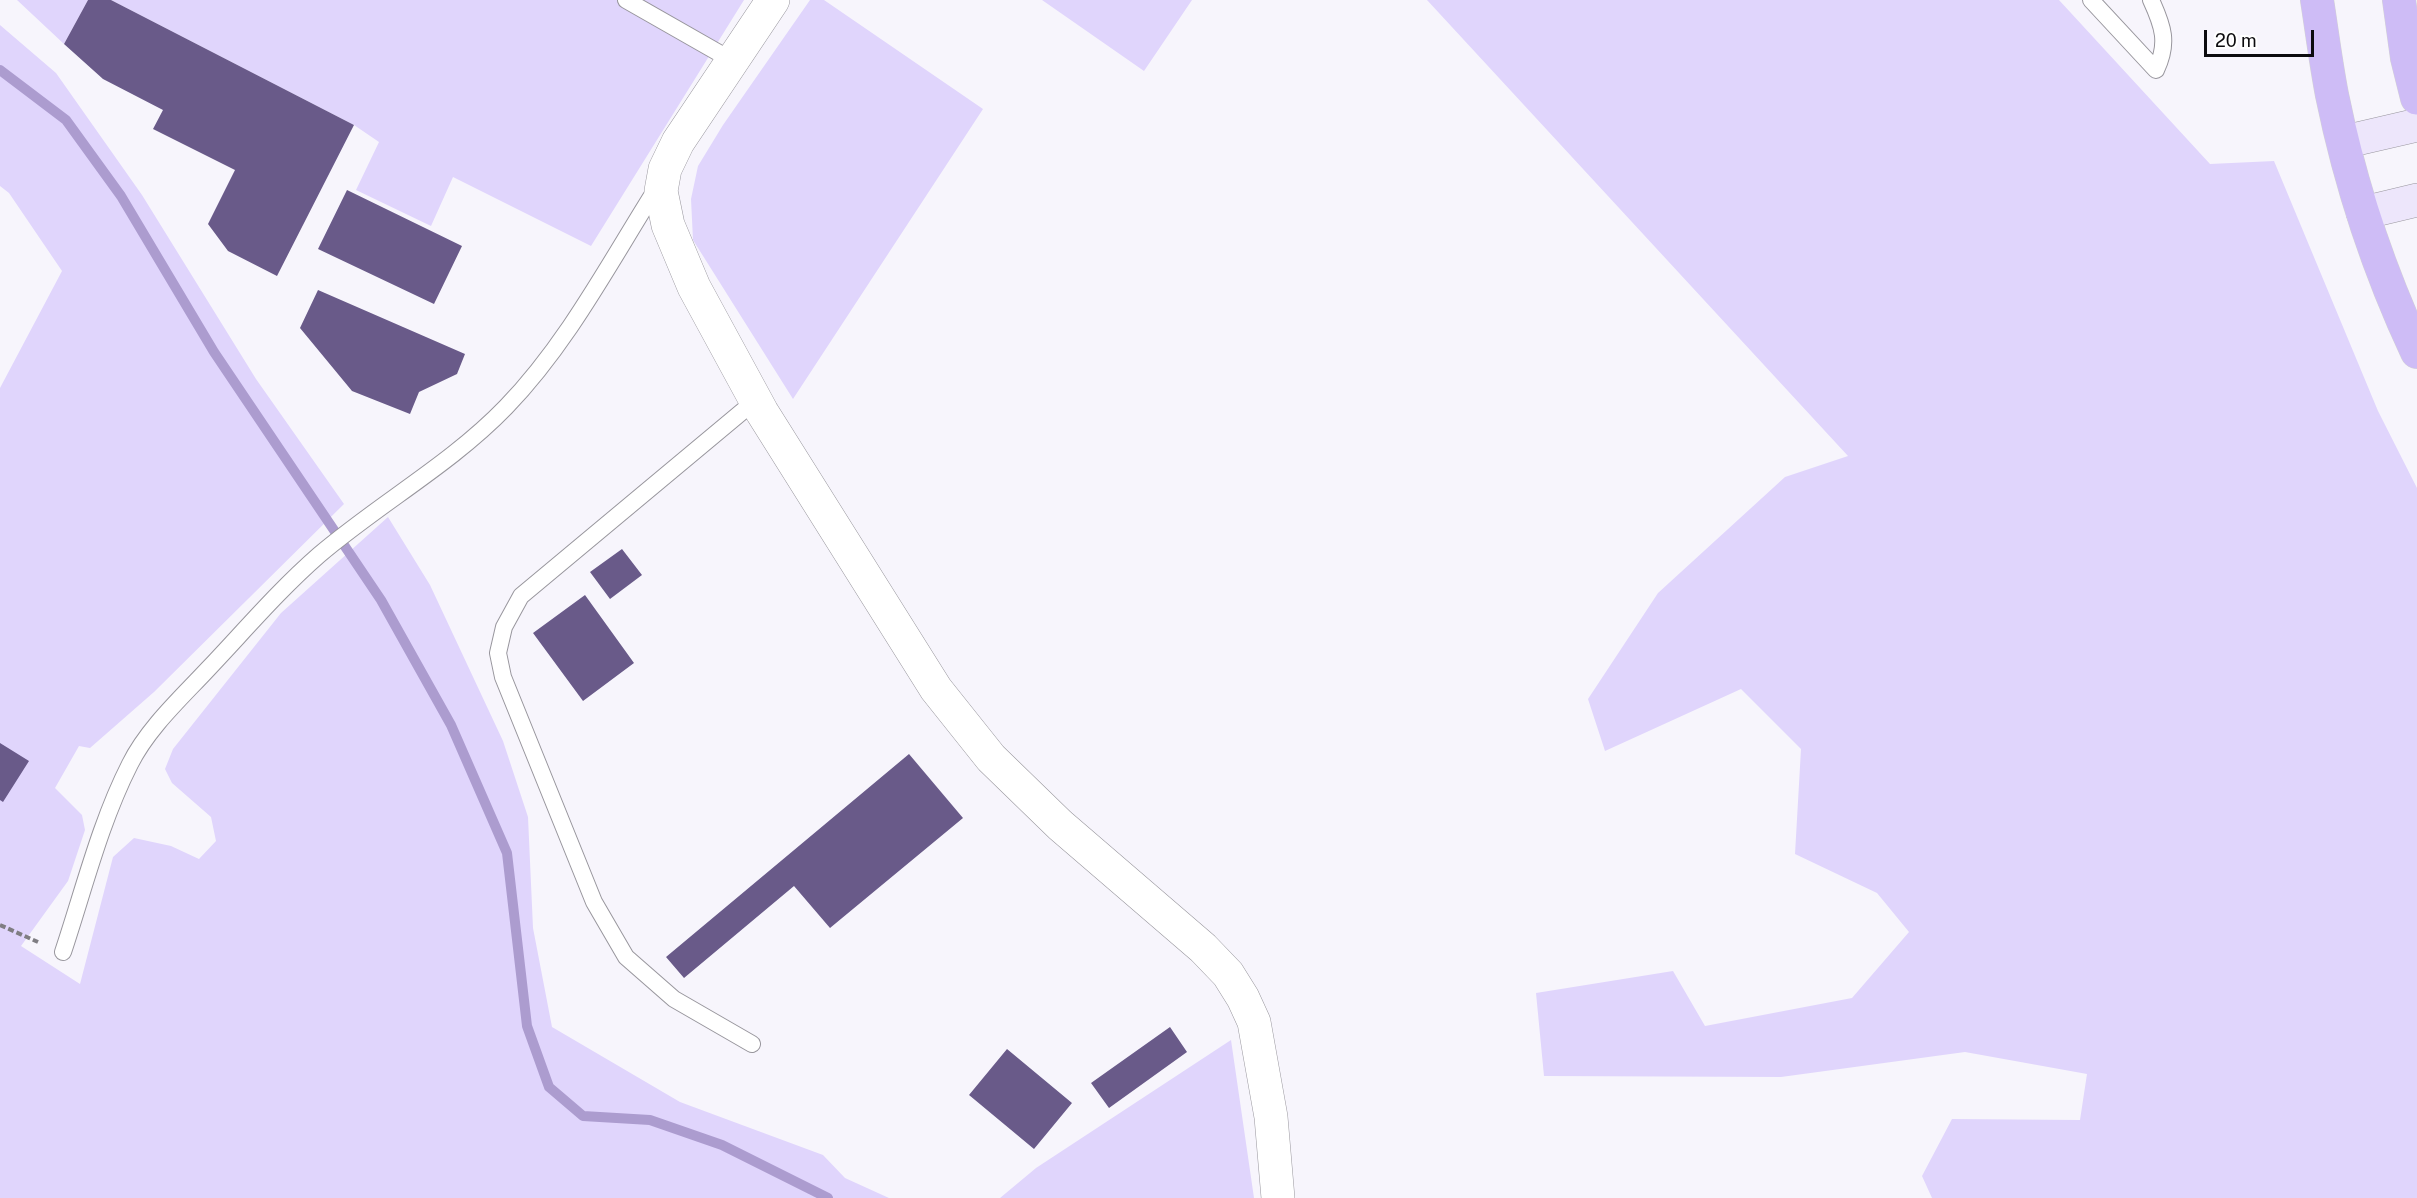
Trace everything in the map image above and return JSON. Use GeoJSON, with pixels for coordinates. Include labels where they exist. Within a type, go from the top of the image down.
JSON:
{"type":"FeatureCollection","features":[{"type":"Feature","properties":{"kind":"highway"},"geometry":{"type":"LineString","coordinates":[[2317,0],[2332,96],[2363,213],[2394,303],[2417,352]]}},
{"type":"Feature","properties":{"kind":"highway"},"geometry":{"type":"LineString","coordinates":[[2399,0],[2417,98]]}},
{"type":"Feature","properties":{"kind":"main road"},"geometry":{"type":"LineString","coordinates":[[2344,142],[2417,126]]}},
{"type":"Feature","properties":{"kind":"main road"},"geometry":{"type":"LineString","coordinates":[[2363,213],[2417,200]]}},
{"type":"Feature","properties":{"kind":"street"},"geometry":{"type":"LineString","coordinates":[[774,0],[678,142],[665,169],[661,191],[668,225],[694,287],[756,400],[936,689],[991,758],[1060,825],[1203,948],[1228,974],[1244,998],[1254,1022],[1271,1117],[1278,1198]]}},
{"type":"Feature","properties":{"kind":"lane"},"geometry":{"type":"LineString","coordinates":[[626,0],[733,61]]}},
{"type":"Feature","properties":{"kind":"lane"},"geometry":{"type":"LineString","coordinates":[[2091,0],[2156,70],[2162,57],[2164,38],[2160,20],[2151,0]]}},
{"type":"Feature","properties":{"kind":"lane"},"geometry":{"type":"LineString","coordinates":[[63,952],[111,806],[131,762],[158,723],[285,586],[321,554],[461,447],[514,398],[565,333],[663,178]]}},
{"type":"Feature","properties":{"kind":"lane"},"geometry":{"type":"LineString","coordinates":[[752,1044],[674,999],[626,957],[594,902],[503,677],[498,653],[504,627],[521,596],[756,400]]}},
{"type":"Feature","properties":{"kind":"path"},"geometry":{"type":"LineString","coordinates":[[0,925],[63,952]]}},
{"type":"Feature","properties":{"kind":"shaded area"},"geometry":{"type":"Polygon","coordinates":[[[17,0],[88,0],[64,44],[17,0]]]}},
{"type":"Feature","properties":{"kind":"shaded area"},"geometry":{"type":"Polygon","coordinates":[[[111,0],[744,0],[591,246],[453,177],[431,226],[356,190],[379,142],[354,125],[111,0]]]}},
{"type":"Feature","properties":{"kind":"shaded area"},"geometry":{"type":"Polygon","coordinates":[[[810,0],[824,0],[983,109],[793,399],[693,240],[691,199],[698,166],[723,125],[810,0]]]}},
{"type":"Feature","properties":{"kind":"shaded area"},"geometry":{"type":"Polygon","coordinates":[[[1042,0],[1192,0],[1144,71],[1042,0]]]}},
{"type":"Feature","properties":{"kind":"shaded area"},"geometry":{"type":"Polygon","coordinates":[[[1427,0],[2059,0],[2210,164],[2274,161],[2378,411],[2417,488],[2417,1198],[1932,1198],[1922,1176],[1952,1119],[2080,1120],[2087,1074],[1965,1052],[1781,1077],[1544,1076],[1536,993],[1673,971],[1705,1026],[1852,998],[1909,932],[1877,893],[1795,854],[1801,749],[1741,689],[1605,751],[1588,699],[1658,593],[1785,477],[1848,456],[1427,0]]]}},
{"type":"Feature","properties":{"kind":"shaded area"},"geometry":{"type":"Polygon","coordinates":[[[0,25],[56,73],[142,195],[256,379],[344,504],[154,692],[90,748],[79,746],[55,788],[82,815],[85,830],[68,881],[21,946],[80,984],[113,857],[134,838],[171,846],[199,859],[216,841],[211,817],[172,783],[165,769],[173,749],[281,613],[388,517],[430,585],[503,741],[528,817],[533,928],[552,1027],[680,1102],[823,1155],[845,1178],[889,1198],[0,1198],[0,388],[62,271],[9,193],[0,186],[0,25]]]}},
{"type":"Feature","properties":{"kind":"shaded area"},"geometry":{"type":"Polygon","coordinates":[[[1231,1040],[1254,1198],[1000,1198],[1036,1168],[1231,1040]]]}},
{"type":"Feature","properties":{"kind":"building"},"geometry":{"type":"Polygon","coordinates":[[[88,0],[111,0],[354,125],[277,276],[228,251],[208,224],[235,170],[153,129],[163,110],[103,79],[64,44],[88,0]]]}},
{"type":"Feature","properties":{"kind":"building"},"geometry":{"type":"Polygon","coordinates":[[[347,190],[462,246],[434,304],[318,249],[347,190]]]}},
{"type":"Feature","properties":{"kind":"building"},"geometry":{"type":"Polygon","coordinates":[[[318,290],[465,354],[457,374],[419,392],[410,414],[352,391],[300,328],[318,290]]]}},
{"type":"Feature","properties":{"kind":"building"},"geometry":{"type":"Polygon","coordinates":[[[622,549],[642,575],[610,599],[590,572],[622,549]]]}},
{"type":"Feature","properties":{"kind":"building"},"geometry":{"type":"Polygon","coordinates":[[[585,595],[634,663],[583,701],[533,633],[585,595]]]}},
{"type":"Feature","properties":{"kind":"building"},"geometry":{"type":"Polygon","coordinates":[[[0,743],[29,761],[3,802],[0,800],[0,743]]]}},
{"type":"Feature","properties":{"kind":"building"},"geometry":{"type":"Polygon","coordinates":[[[909,754],[963,818],[830,928],[794,886],[684,978],[666,957],[909,754]]]}},
{"type":"Feature","properties":{"kind":"building"},"geometry":{"type":"Polygon","coordinates":[[[1170,1027],[1187,1052],[1109,1108],[1091,1083],[1170,1027]]]}},
{"type":"Feature","properties":{"kind":"building"},"geometry":{"type":"Polygon","coordinates":[[[1007,1049],[1072,1103],[1034,1149],[969,1095],[1007,1049]]]}},
{"type":"Feature","properties":{"kind":"waterway"},"geometry":{"type":"LineString","coordinates":[[0,70],[66,120],[121,196],[214,352],[381,600],[451,725],[507,853],[527,1026],[549,1087],[583,1116],[650,1120],[722,1145],[828,1198]]}}]}
